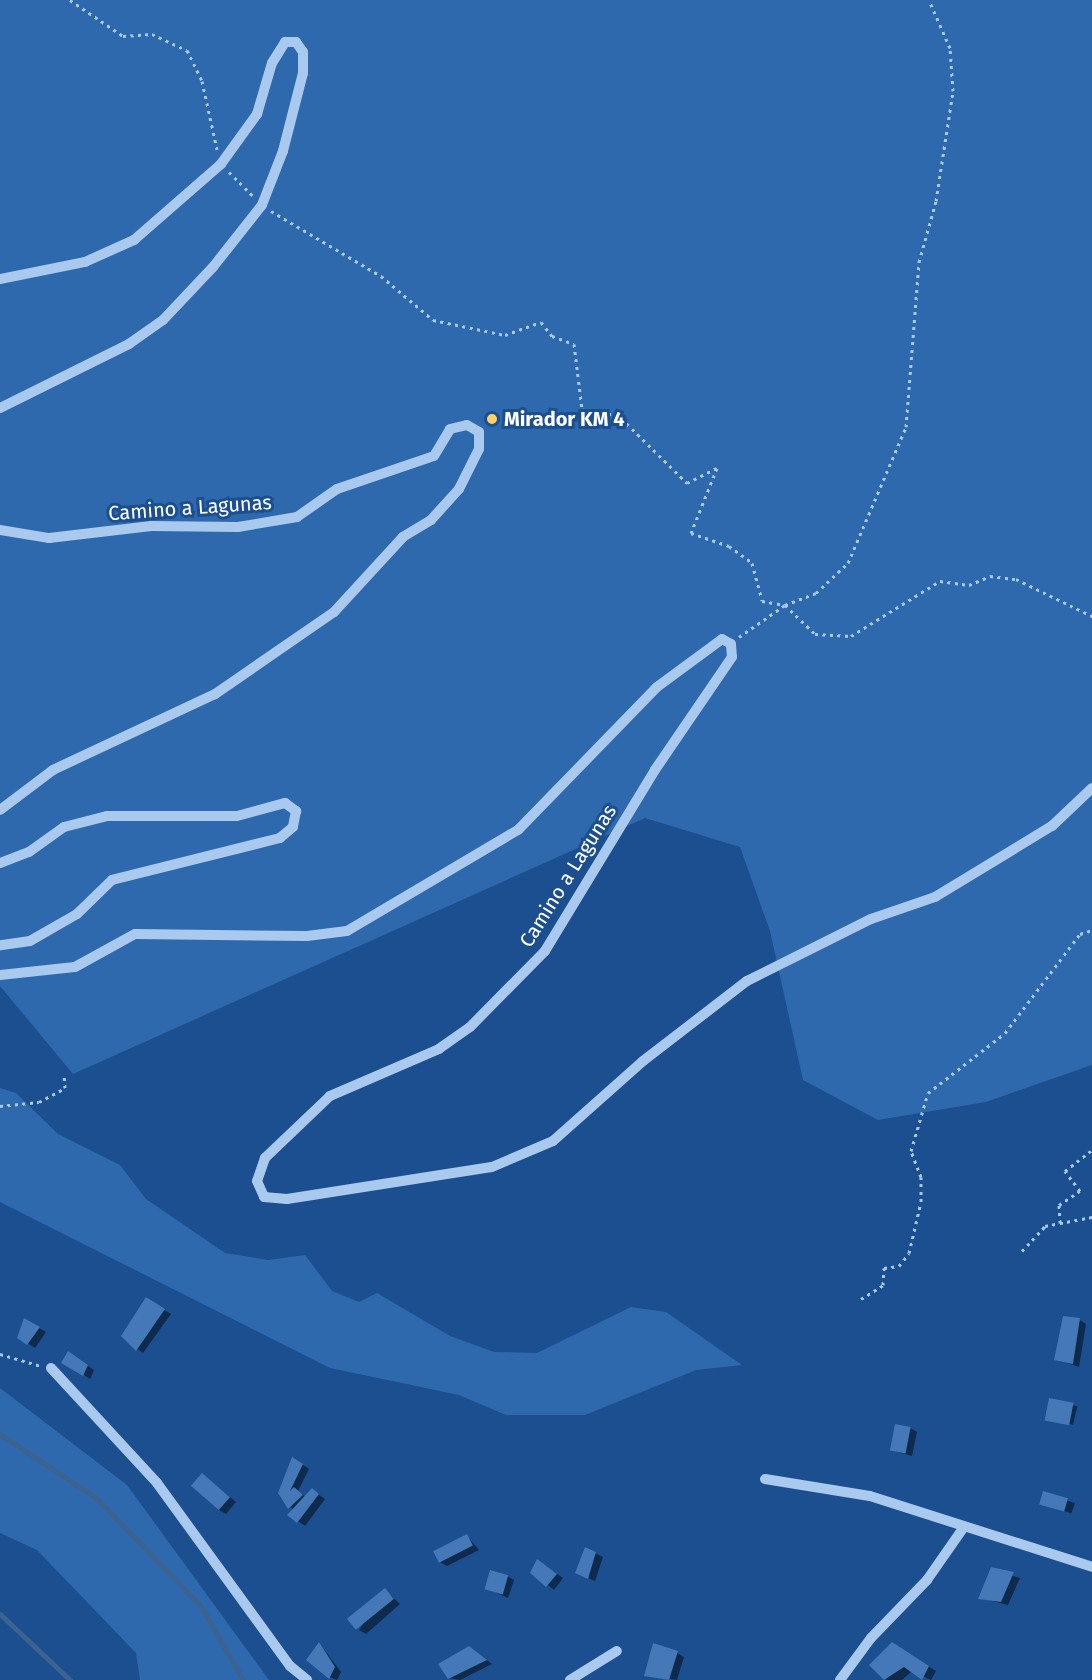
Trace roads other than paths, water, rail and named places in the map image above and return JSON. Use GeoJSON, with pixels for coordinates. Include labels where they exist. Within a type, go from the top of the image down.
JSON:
{"type":"FeatureCollection","features":[{"type":"Feature","properties":{"kind":"street"},"geometry":{"type":"LineString","coordinates":[[0,279],[85,262],[134,240],[221,164],[257,114],[272,63],[285,42],[296,42],[303,52],[299,105],[262,205],[163,320],[129,344],[0,408]]}},
{"type":"Feature","properties":{"kind":"street","name":"Camino a Lagunas"},"geometry":{"type":"LineString","coordinates":[[0,530],[49,538],[151,526],[238,527],[297,517],[337,489],[434,456],[450,429],[467,425],[479,432],[479,449],[459,489],[431,520],[403,537],[334,612],[215,693],[53,770],[0,810]]}},
{"type":"Feature","properties":{"kind":"street","name":"Camino a Lagunas"},"geometry":{"type":"LineString","coordinates":[[0,975],[75,967],[135,934],[307,936],[347,931],[518,830],[657,687],[710,645],[722,639],[731,644],[732,657],[655,770],[545,951],[478,1019],[439,1049],[330,1096],[265,1158],[257,1181],[264,1197],[357,1188],[492,1167],[524,1156],[553,1141],[643,1061],[747,981],[871,919],[935,897],[1052,826],[1092,788]]}},
{"type":"Feature","properties":{"kind":"street"},"geometry":{"type":"LineString","coordinates":[[0,863],[29,852],[64,826],[106,816],[237,816],[285,803],[296,811],[293,827],[280,838],[112,880],[77,914],[30,941],[0,945]]}},
{"type":"Feature","properties":{"kind":"street"},"geometry":{"type":"LineString","coordinates":[[51,1368],[157,1483],[290,1666],[307,1680]]}},
{"type":"Feature","properties":{"kind":"street"},"geometry":{"type":"LineString","coordinates":[[765,1479],[870,1496],[1092,1567]]}},
{"type":"Feature","properties":{"kind":"street"},"geometry":{"type":"LineString","coordinates":[[840,1680],[871,1638],[927,1580],[964,1527]]}},
{"type":"Feature","properties":{"kind":"street"},"geometry":{"type":"LineString","coordinates":[[570,1680],[618,1651]]}},
{"type":"Feature","properties":{"kind":"waterway"},"geometry":{"type":"LineString","coordinates":[[0,1434],[95,1497],[200,1605],[243,1680]]}},
{"type":"Feature","properties":{"kind":"waterway"},"geometry":{"type":"LineString","coordinates":[[0,1614],[70,1680]]}},
{"type":"Feature","properties":{"kind":"place","name":"Mirador KM 4"},"geometry":{"type":"Point","coordinates":[492,419]}}]}
